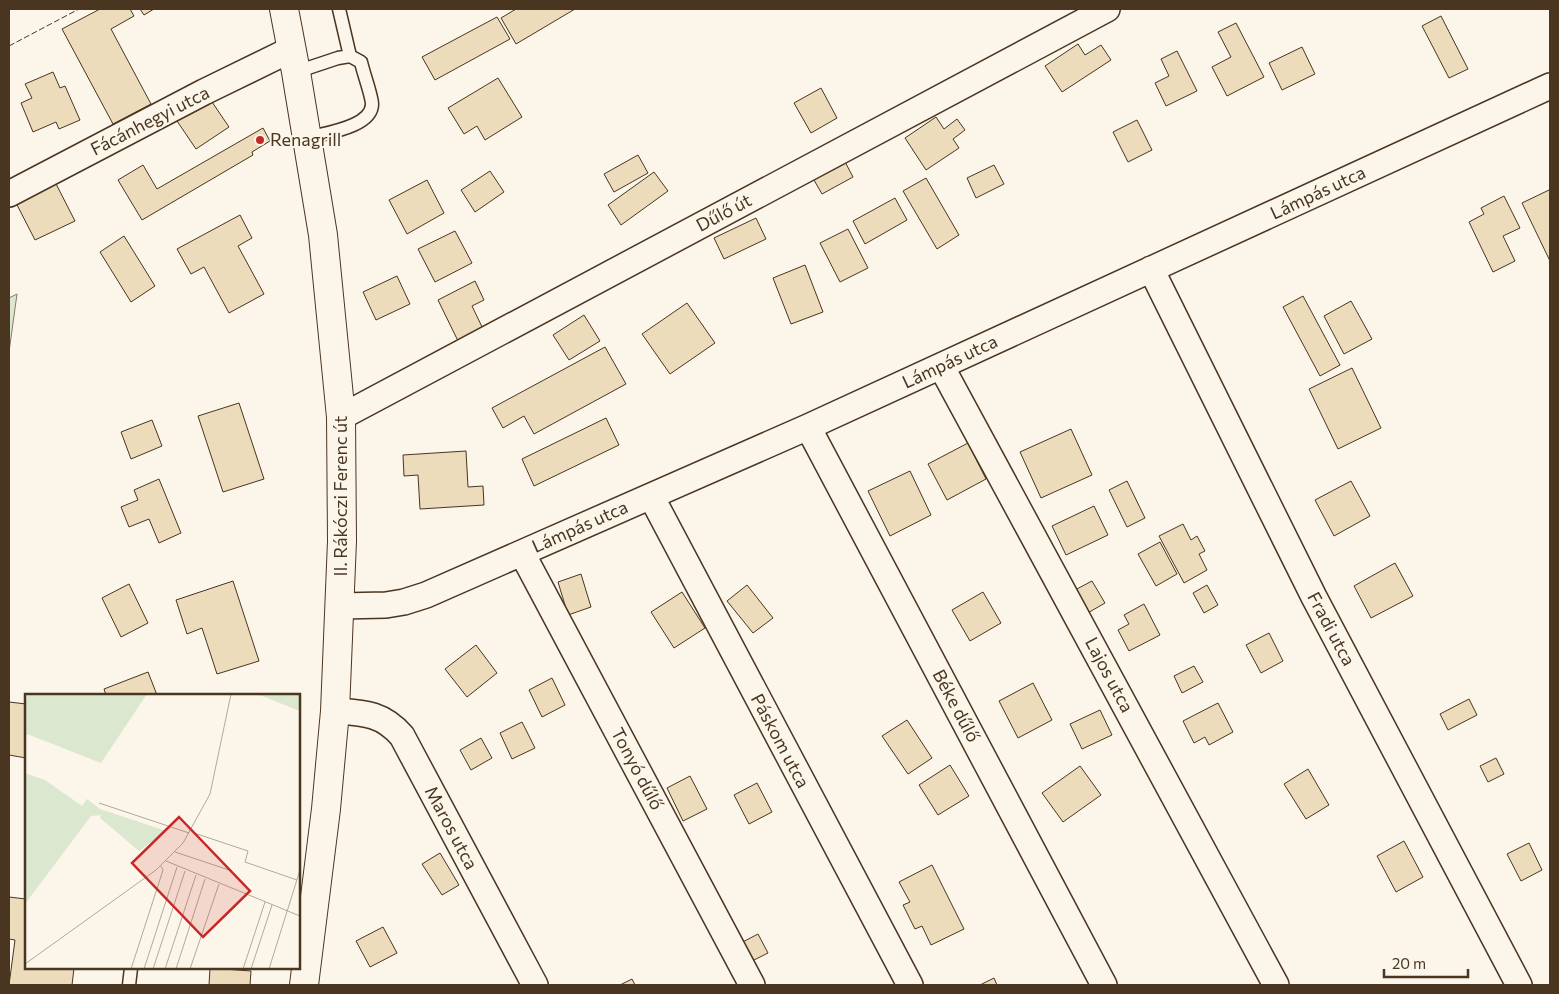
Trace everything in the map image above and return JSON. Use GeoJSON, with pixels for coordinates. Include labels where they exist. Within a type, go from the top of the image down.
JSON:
{"type":"FeatureCollection","features":[{"type":"Feature","properties":{"kind":"main road","name":"II. Rákóczi Ferenc út"},"geometry":{"type":"LineString","coordinates":[[284,9],[308,138],[323,235],[342,417],[342,541],[335,711],[324,829],[304,985]]}},
{"type":"Feature","properties":{"kind":"street","name":"Dűlő út"},"geometry":{"type":"LineString","coordinates":[[342,417],[1107,9]]}},
{"type":"Feature","properties":{"kind":"street","name":"Fácánhegyi utca"},"geometry":{"type":"LineString","coordinates":[[9,194],[204,92],[294,60]]}},
{"type":"Feature","properties":{"kind":"street","name":"Lámpás utca"},"geometry":{"type":"LineString","coordinates":[[340,606],[386,605],[426,595],[808,427],[1550,86]]}},
{"type":"Feature","properties":{"kind":"street","name":"Fradi utca"},"geometry":{"type":"LineString","coordinates":[[1151,269],[1314,597],[1519,985]]}},
{"type":"Feature","properties":{"kind":"street","name":"Lajos utca"},"geometry":{"type":"LineString","coordinates":[[941,366],[1276,985]]}},
{"type":"Feature","properties":{"kind":"street","name":"Béke dűlő"},"geometry":{"type":"LineString","coordinates":[[808,427],[1104,985]]}},
{"type":"Feature","properties":{"kind":"street","name":"Páskom utca"},"geometry":{"type":"LineString","coordinates":[[651,496],[910,985]]}},
{"type":"Feature","properties":{"kind":"street","name":"Tonyó dűlő"},"geometry":{"type":"LineString","coordinates":[[522,553],[752,985]]}},
{"type":"Feature","properties":{"kind":"street","name":"Maros utca"},"geometry":{"type":"LineString","coordinates":[[335,711],[366,713],[379,718],[402,736],[535,985]]}},
{"type":"Feature","properties":{"kind":"lane"},"geometry":{"type":"LineString","coordinates":[[339,9],[350,56]]}},
{"type":"Feature","properties":{"kind":"lane"},"geometry":{"type":"LineString","coordinates":[[294,60],[350,56],[361,62],[372,104],[368,115],[357,124],[308,138]]}},
{"type":"Feature","properties":{"kind":"lane"},"geometry":{"type":"LineString","coordinates":[[129,985],[131,969]]}},
{"type":"Feature","properties":{"kind":"green space"},"geometry":{"type":"Polygon","coordinates":[[[17,294],[9,352],[9,298],[17,294]]]}},
{"type":"Feature","properties":{"kind":"building"},"geometry":{"type":"Polygon","coordinates":[[[100,9],[130,9],[134,16],[111,29],[151,104],[113,124],[62,29],[100,9]]]}},
{"type":"Feature","properties":{"kind":"building"},"geometry":{"type":"Polygon","coordinates":[[[140,9],[154,9],[144,15],[140,9]]]}},
{"type":"Feature","properties":{"kind":"building"},"geometry":{"type":"Polygon","coordinates":[[[516,9],[575,9],[516,44],[501,18],[516,9]]]}},
{"type":"Feature","properties":{"kind":"building"},"geometry":{"type":"Polygon","coordinates":[[[1441,16],[1468,69],[1449,78],[1422,26],[1441,16]]]}},
{"type":"Feature","properties":{"kind":"building"},"geometry":{"type":"Polygon","coordinates":[[[497,17],[510,39],[435,80],[422,57],[497,17]]]}},
{"type":"Feature","properties":{"kind":"building"},"geometry":{"type":"Polygon","coordinates":[[[1236,23],[1264,77],[1227,96],[1212,67],[1231,57],[1218,32],[1236,23]]]}},
{"type":"Feature","properties":{"kind":"building"},"geometry":{"type":"Polygon","coordinates":[[[1078,44],[1085,55],[1101,45],[1111,60],[1062,92],[1045,66],[1078,44]]]}},
{"type":"Feature","properties":{"kind":"building"},"geometry":{"type":"Polygon","coordinates":[[[1302,47],[1315,74],[1282,90],[1269,63],[1302,47]]]}},
{"type":"Feature","properties":{"kind":"building"},"geometry":{"type":"Polygon","coordinates":[[[1177,51],[1197,91],[1166,106],[1155,83],[1169,76],[1161,59],[1177,51]]]}},
{"type":"Feature","properties":{"kind":"building"},"geometry":{"type":"Polygon","coordinates":[[[53,72],[60,88],[65,86],[80,120],[59,129],[56,122],[33,132],[21,103],[32,98],[25,84],[53,72]]]}},
{"type":"Feature","properties":{"kind":"building"},"geometry":{"type":"Polygon","coordinates":[[[498,78],[522,117],[485,140],[477,126],[464,134],[448,108],[498,78]]]}},
{"type":"Feature","properties":{"kind":"building"},"geometry":{"type":"Polygon","coordinates":[[[821,88],[837,118],[811,133],[794,103],[821,88]]]}},
{"type":"Feature","properties":{"kind":"building"},"geometry":{"type":"Polygon","coordinates":[[[208,96],[229,127],[196,149],[175,118],[208,96]]]}},
{"type":"Feature","properties":{"kind":"building"},"geometry":{"type":"Polygon","coordinates":[[[936,117],[944,129],[957,119],[965,130],[953,139],[959,148],[926,170],[905,138],[936,117]]]}},
{"type":"Feature","properties":{"kind":"building"},"geometry":{"type":"Polygon","coordinates":[[[1137,120],[1152,150],[1128,162],[1113,132],[1137,120]]]}},
{"type":"Feature","properties":{"kind":"building"},"geometry":{"type":"Polygon","coordinates":[[[263,128],[270,141],[252,152],[253,155],[142,220],[118,180],[143,165],[157,189],[263,128]]]}},
{"type":"Feature","properties":{"kind":"building"},"geometry":{"type":"Polygon","coordinates":[[[638,155],[648,173],[614,192],[604,174],[638,155]]]}},
{"type":"Feature","properties":{"kind":"building"},"geometry":{"type":"Polygon","coordinates":[[[842,156],[853,177],[822,194],[810,173],[842,156]]]}},
{"type":"Feature","properties":{"kind":"building"},"geometry":{"type":"Polygon","coordinates":[[[994,165],[1004,184],[976,198],[967,178],[994,165]]]}},
{"type":"Feature","properties":{"kind":"building"},"geometry":{"type":"Polygon","coordinates":[[[490,171],[504,192],[475,212],[461,190],[490,171]]]}},
{"type":"Feature","properties":{"kind":"building"},"geometry":{"type":"Polygon","coordinates":[[[654,172],[668,191],[621,225],[608,205],[654,172]]]}},
{"type":"Feature","properties":{"kind":"building"},"geometry":{"type":"Polygon","coordinates":[[[52,176],[75,221],[35,240],[13,197],[52,176]]]}},
{"type":"Feature","properties":{"kind":"building"},"geometry":{"type":"Polygon","coordinates":[[[926,178],[959,235],[937,249],[903,191],[926,178]]]}},
{"type":"Feature","properties":{"kind":"building"},"geometry":{"type":"Polygon","coordinates":[[[427,180],[444,213],[407,234],[389,200],[427,180]]]}},
{"type":"Feature","properties":{"kind":"building"},"geometry":{"type":"Polygon","coordinates":[[[1549,190],[1550,192],[1550,261],[1522,203],[1549,190]]]}},
{"type":"Feature","properties":{"kind":"building"},"geometry":{"type":"Polygon","coordinates":[[[1504,196],[1520,228],[1503,236],[1515,261],[1493,272],[1469,222],[1484,214],[1481,208],[1504,196]]]}},
{"type":"Feature","properties":{"kind":"building"},"geometry":{"type":"Polygon","coordinates":[[[895,198],[907,220],[865,244],[853,221],[895,198]]]}},
{"type":"Feature","properties":{"kind":"building"},"geometry":{"type":"Polygon","coordinates":[[[240,215],[252,238],[238,246],[264,294],[229,313],[204,267],[191,274],[177,249],[240,215]]]}},
{"type":"Feature","properties":{"kind":"building"},"geometry":{"type":"Polygon","coordinates":[[[756,218],[766,239],[724,259],[714,238],[756,218]]]}},
{"type":"Feature","properties":{"kind":"building"},"geometry":{"type":"Polygon","coordinates":[[[848,229],[868,268],[840,282],[820,243],[848,229]]]}},
{"type":"Feature","properties":{"kind":"building"},"geometry":{"type":"Polygon","coordinates":[[[455,231],[472,263],[435,282],[418,249],[455,231]]]}},
{"type":"Feature","properties":{"kind":"building"},"geometry":{"type":"Polygon","coordinates":[[[124,236],[155,286],[131,302],[100,252],[124,236]]]}},
{"type":"Feature","properties":{"kind":"building"},"geometry":{"type":"Polygon","coordinates":[[[805,265],[823,312],[791,324],[773,278],[805,265]]]}},
{"type":"Feature","properties":{"kind":"building"},"geometry":{"type":"Polygon","coordinates":[[[397,276],[410,304],[376,320],[363,292],[397,276]]]}},
{"type":"Feature","properties":{"kind":"building"},"geometry":{"type":"Polygon","coordinates":[[[475,281],[484,300],[472,306],[484,331],[459,343],[438,300],[475,281]]]}},
{"type":"Feature","properties":{"kind":"building"},"geometry":{"type":"Polygon","coordinates":[[[1303,296],[1340,365],[1320,376],[1283,307],[1303,296]]]}},
{"type":"Feature","properties":{"kind":"building"},"geometry":{"type":"Polygon","coordinates":[[[1351,301],[1372,339],[1344,354],[1324,316],[1351,301]]]}},
{"type":"Feature","properties":{"kind":"building"},"geometry":{"type":"Polygon","coordinates":[[[687,303],[715,343],[670,374],[642,334],[687,303]]]}},
{"type":"Feature","properties":{"kind":"building"},"geometry":{"type":"Polygon","coordinates":[[[584,315],[600,341],[569,360],[553,335],[584,315]]]}},
{"type":"Feature","properties":{"kind":"building"},"geometry":{"type":"Polygon","coordinates":[[[605,347],[626,384],[534,434],[524,416],[503,428],[492,408],[605,347]]]}},
{"type":"Feature","properties":{"kind":"building"},"geometry":{"type":"Polygon","coordinates":[[[1352,368],[1381,428],[1338,449],[1309,389],[1352,368]]]}},
{"type":"Feature","properties":{"kind":"building"},"geometry":{"type":"Polygon","coordinates":[[[239,403],[264,479],[223,492],[198,416],[239,403]]]}},
{"type":"Feature","properties":{"kind":"building"},"geometry":{"type":"Polygon","coordinates":[[[606,418],[619,445],[534,486],[522,459],[606,418]]]}},
{"type":"Feature","properties":{"kind":"building"},"geometry":{"type":"Polygon","coordinates":[[[152,420],[162,446],[131,459],[121,432],[152,420]]]}},
{"type":"Feature","properties":{"kind":"building"},"geometry":{"type":"Polygon","coordinates":[[[1071,429],[1092,475],[1041,498],[1020,452],[1071,429]]]}},
{"type":"Feature","properties":{"kind":"building"},"geometry":{"type":"Polygon","coordinates":[[[968,443],[986,479],[947,500],[928,464],[968,443]]]}},
{"type":"Feature","properties":{"kind":"building"},"geometry":{"type":"Polygon","coordinates":[[[466,451],[468,487],[483,486],[484,505],[420,509],[418,475],[404,476],[403,455],[466,451]]]}},
{"type":"Feature","properties":{"kind":"building"},"geometry":{"type":"Polygon","coordinates":[[[910,471],[931,515],[890,536],[868,491],[910,471]]]}},
{"type":"Feature","properties":{"kind":"building"},"geometry":{"type":"Polygon","coordinates":[[[159,479],[181,533],[159,543],[149,519],[129,527],[121,507],[138,500],[134,490],[159,479]]]}},
{"type":"Feature","properties":{"kind":"building"},"geometry":{"type":"Polygon","coordinates":[[[1127,481],[1145,518],[1127,527],[1109,490],[1127,481]]]}},
{"type":"Feature","properties":{"kind":"building"},"geometry":{"type":"Polygon","coordinates":[[[1351,481],[1370,516],[1334,536],[1315,500],[1351,481]]]}},
{"type":"Feature","properties":{"kind":"building"},"geometry":{"type":"Polygon","coordinates":[[[1094,506],[1108,535],[1066,555],[1052,526],[1094,506]]]}},
{"type":"Feature","properties":{"kind":"building"},"geometry":{"type":"Polygon","coordinates":[[[1183,524],[1191,540],[1197,536],[1205,551],[1199,554],[1207,570],[1184,583],[1159,536],[1183,524]]]}},
{"type":"Feature","properties":{"kind":"building"},"geometry":{"type":"Polygon","coordinates":[[[1160,542],[1177,574],[1156,586],[1138,554],[1160,542]]]}},
{"type":"Feature","properties":{"kind":"building"},"geometry":{"type":"Polygon","coordinates":[[[1395,563],[1413,596],[1371,618],[1354,586],[1395,563]]]}},
{"type":"Feature","properties":{"kind":"building"},"geometry":{"type":"Polygon","coordinates":[[[581,574],[591,607],[568,615],[558,582],[581,574]]]}},
{"type":"Feature","properties":{"kind":"building"},"geometry":{"type":"Polygon","coordinates":[[[233,581],[259,661],[217,674],[202,628],[187,634],[176,600],[233,581]]]}},
{"type":"Feature","properties":{"kind":"building"},"geometry":{"type":"Polygon","coordinates":[[[1092,581],[1105,603],[1086,614],[1073,591],[1092,581]]]}},
{"type":"Feature","properties":{"kind":"building"},"geometry":{"type":"Polygon","coordinates":[[[129,584],[148,623],[121,637],[102,598],[129,584]]]}},
{"type":"Feature","properties":{"kind":"building"},"geometry":{"type":"Polygon","coordinates":[[[747,585],[773,618],[753,633],[727,601],[747,585]]]}},
{"type":"Feature","properties":{"kind":"building"},"geometry":{"type":"Polygon","coordinates":[[[1207,585],[1218,605],[1204,613],[1193,593],[1207,585]]]}},
{"type":"Feature","properties":{"kind":"building"},"geometry":{"type":"Polygon","coordinates":[[[682,592],[705,628],[674,648],[651,612],[682,592]]]}},
{"type":"Feature","properties":{"kind":"building"},"geometry":{"type":"Polygon","coordinates":[[[983,592],[1001,623],[970,641],[952,610],[983,592]]]}},
{"type":"Feature","properties":{"kind":"building"},"geometry":{"type":"Polygon","coordinates":[[[1144,604],[1160,635],[1129,651],[1118,630],[1129,624],[1124,615],[1144,604]]]}},
{"type":"Feature","properties":{"kind":"building"},"geometry":{"type":"Polygon","coordinates":[[[1269,633],[1283,661],[1261,673],[1246,645],[1269,633]]]}},
{"type":"Feature","properties":{"kind":"building"},"geometry":{"type":"Polygon","coordinates":[[[476,645],[497,673],[467,697],[445,669],[476,645]]]}},
{"type":"Feature","properties":{"kind":"building"},"geometry":{"type":"Polygon","coordinates":[[[1194,666],[1203,682],[1182,693],[1174,676],[1194,666]]]}},
{"type":"Feature","properties":{"kind":"building"},"geometry":{"type":"Polygon","coordinates":[[[148,672],[157,694],[106,694],[104,689],[148,672]]]}},
{"type":"Feature","properties":{"kind":"building"},"geometry":{"type":"Polygon","coordinates":[[[552,678],[565,705],[542,717],[529,690],[552,678]]]}},
{"type":"Feature","properties":{"kind":"building"},"geometry":{"type":"Polygon","coordinates":[[[1033,683],[1052,720],[1018,738],[999,701],[1033,683]]]}},
{"type":"Feature","properties":{"kind":"building"},"geometry":{"type":"Polygon","coordinates":[[[1469,699],[1477,715],[1448,730],[1440,714],[1469,699]]]}},
{"type":"Feature","properties":{"kind":"building"},"geometry":{"type":"Polygon","coordinates":[[[9,702],[25,704],[25,758],[9,755],[9,702]]]}},
{"type":"Feature","properties":{"kind":"building"},"geometry":{"type":"Polygon","coordinates":[[[1218,703],[1233,732],[1209,745],[1205,737],[1194,743],[1183,721],[1218,703]]]}},
{"type":"Feature","properties":{"kind":"building"},"geometry":{"type":"Polygon","coordinates":[[[1100,710],[1112,735],[1082,749],[1070,724],[1100,710]]]}},
{"type":"Feature","properties":{"kind":"building"},"geometry":{"type":"Polygon","coordinates":[[[907,720],[932,758],[908,774],[882,736],[907,720]]]}},
{"type":"Feature","properties":{"kind":"building"},"geometry":{"type":"Polygon","coordinates":[[[522,722],[535,748],[512,759],[500,733],[522,722]]]}},
{"type":"Feature","properties":{"kind":"building"},"geometry":{"type":"Polygon","coordinates":[[[481,738],[492,758],[471,770],[460,750],[481,738]]]}},
{"type":"Feature","properties":{"kind":"building"},"geometry":{"type":"Polygon","coordinates":[[[1496,758],[1504,774],[1488,782],[1480,766],[1496,758]]]}},
{"type":"Feature","properties":{"kind":"building"},"geometry":{"type":"Polygon","coordinates":[[[950,765],[969,796],[938,815],[919,785],[950,765]]]}},
{"type":"Feature","properties":{"kind":"building"},"geometry":{"type":"Polygon","coordinates":[[[1080,766],[1101,795],[1063,822],[1042,793],[1080,766]]]}},
{"type":"Feature","properties":{"kind":"building"},"geometry":{"type":"Polygon","coordinates":[[[1308,769],[1329,805],[1306,819],[1284,784],[1308,769]]]}},
{"type":"Feature","properties":{"kind":"building"},"geometry":{"type":"Polygon","coordinates":[[[690,776],[707,809],[683,821],[667,788],[690,776]]]}},
{"type":"Feature","properties":{"kind":"building"},"geometry":{"type":"Polygon","coordinates":[[[757,783],[772,812],[749,824],[734,795],[757,783]]]}},
{"type":"Feature","properties":{"kind":"building"},"geometry":{"type":"Polygon","coordinates":[[[1404,841],[1423,877],[1396,892],[1377,856],[1404,841]]]}},
{"type":"Feature","properties":{"kind":"building"},"geometry":{"type":"Polygon","coordinates":[[[1529,843],[1542,870],[1521,881],[1507,854],[1529,843]]]}},
{"type":"Feature","properties":{"kind":"building"},"geometry":{"type":"Polygon","coordinates":[[[440,853],[459,885],[442,895],[422,864],[440,853]]]}},
{"type":"Feature","properties":{"kind":"building"},"geometry":{"type":"Polygon","coordinates":[[[932,865],[964,929],[931,945],[922,926],[915,929],[903,905],[910,902],[899,882],[932,865]]]}},
{"type":"Feature","properties":{"kind":"building"},"geometry":{"type":"Polygon","coordinates":[[[9,897],[25,899],[25,969],[74,969],[72,985],[9,985],[15,940],[9,939],[9,897]]]}},
{"type":"Feature","properties":{"kind":"building"},"geometry":{"type":"Polygon","coordinates":[[[383,927],[397,953],[370,967],[356,941],[383,927]]]}},
{"type":"Feature","properties":{"kind":"building"},"geometry":{"type":"Polygon","coordinates":[[[758,934],[768,953],[746,964],[737,945],[758,934]]]}},
{"type":"Feature","properties":{"kind":"building"},"geometry":{"type":"Polygon","coordinates":[[[210,969],[251,971],[250,985],[209,985],[210,969]]]}},
{"type":"Feature","properties":{"kind":"building"},"geometry":{"type":"Polygon","coordinates":[[[994,978],[997,985],[980,985],[994,978]]]}},
{"type":"Feature","properties":{"kind":"building"},"geometry":{"type":"Polygon","coordinates":[[[632,979],[635,985],[620,985],[632,979]]]}},
{"type":"Feature","properties":{"kind":"fence"},"geometry":{"type":"LineString","coordinates":[[9,46],[79,9]]}},
{"type":"Feature","properties":{"kind":"place","name":"Renagrill"},"geometry":{"type":"Point","coordinates":[260,140]}}]}
